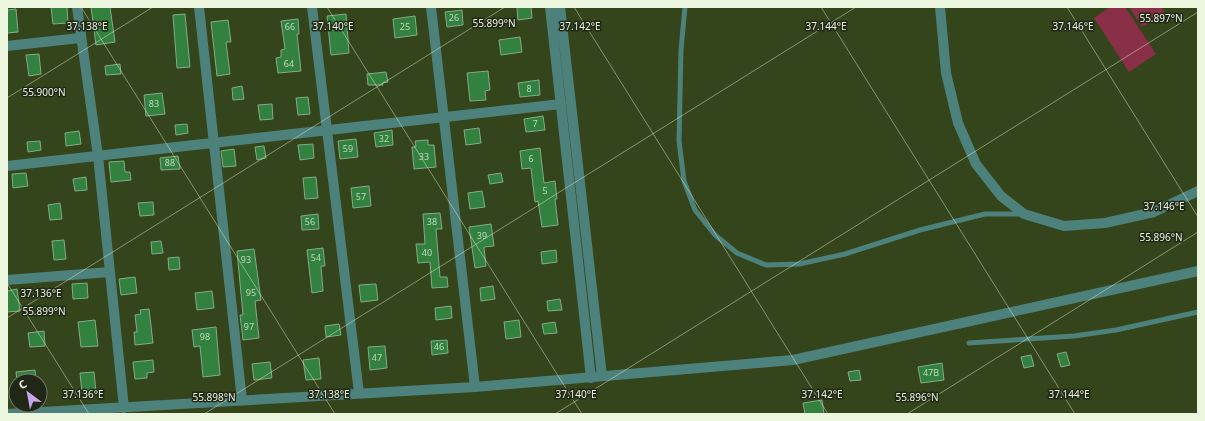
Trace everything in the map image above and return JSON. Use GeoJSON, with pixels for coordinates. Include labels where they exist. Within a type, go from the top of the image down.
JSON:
{"type":"FeatureCollection","features":[{"type":"Feature","properties":{"kind":"street"},"geometry":{"type":"LineString","coordinates":[[77,7],[80,38],[98,156],[124,408]]}},
{"type":"Feature","properties":{"kind":"street"},"geometry":{"type":"LineString","coordinates":[[199,7],[242,400]]}},
{"type":"Feature","properties":{"kind":"street"},"geometry":{"type":"LineString","coordinates":[[312,7],[359,393]]}},
{"type":"Feature","properties":{"kind":"street"},"geometry":{"type":"LineString","coordinates":[[431,7],[475,387]]}},
{"type":"Feature","properties":{"kind":"street"},"geometry":{"type":"LineString","coordinates":[[550,7],[591,378]]}},
{"type":"Feature","properties":{"kind":"street"},"geometry":{"type":"LineString","coordinates":[[560,7],[602,376]]}},
{"type":"Feature","properties":{"kind":"street"},"geometry":{"type":"LineString","coordinates":[[940,7],[946,73],[958,123],[976,164],[1001,196],[1024,214],[1064,226],[1105,223],[1154,212],[1198,191]]}},
{"type":"Feature","properties":{"kind":"street"},"geometry":{"type":"LineString","coordinates":[[7,46],[80,38]]}},
{"type":"Feature","properties":{"kind":"street"},"geometry":{"type":"LineString","coordinates":[[7,166],[445,119],[561,104]]}},
{"type":"Feature","properties":{"kind":"street"},"geometry":{"type":"LineString","coordinates":[[7,414],[475,387],[793,360],[1198,271]]}},
{"type":"Feature","properties":{"kind":"street"},"geometry":{"type":"LineString","coordinates":[[7,280],[110,272]]}},
{"type":"Feature","properties":{"kind":"lane"},"geometry":{"type":"LineString","coordinates":[[685,7],[681,50],[678,141],[684,181],[695,210],[714,235],[737,253],[766,265],[799,264],[845,254],[920,230],[985,214],[1024,214]]}},
{"type":"Feature","properties":{"kind":"lane"},"geometry":{"type":"LineString","coordinates":[[969,343],[1074,336],[1116,330],[1198,312]]}},
{"type":"Feature","properties":{"kind":"shaded area"},"geometry":{"type":"Polygon","coordinates":[[[1110,7],[1125,7],[1156,54],[1129,72],[1094,18],[1110,7]]]}},
{"type":"Feature","properties":{"kind":"shaded area"},"geometry":{"type":"Polygon","coordinates":[[[1129,7],[1161,7],[1165,13],[1142,27],[1129,7]]]}},
{"type":"Feature","properties":{"kind":"building"},"geometry":{"type":"Polygon","coordinates":[[[51,7],[67,7],[68,23],[53,24],[51,7]]]}},
{"type":"Feature","properties":{"kind":"building"},"geometry":{"type":"Polygon","coordinates":[[[91,7],[110,7],[115,42],[96,45],[91,7]]]}},
{"type":"Feature","properties":{"kind":"building"},"geometry":{"type":"Polygon","coordinates":[[[517,7],[531,7],[532,18],[518,20],[517,7]]]}},
{"type":"Feature","properties":{"kind":"building"},"geometry":{"type":"Polygon","coordinates":[[[16,9],[18,32],[7,33],[7,10],[16,9]]]}},
{"type":"Feature","properties":{"kind":"building"},"geometry":{"type":"Polygon","coordinates":[[[462,10],[463,25],[447,27],[445,12],[462,10]]]}},
{"type":"Feature","properties":{"kind":"building"},"geometry":{"type":"Polygon","coordinates":[[[185,14],[190,67],[177,68],[173,15],[185,14]]]}},
{"type":"Feature","properties":{"kind":"building"},"geometry":{"type":"Polygon","coordinates":[[[346,14],[349,53],[331,55],[327,16],[346,14]]]}},
{"type":"Feature","properties":{"kind":"building"},"geometry":{"type":"Polygon","coordinates":[[[415,16],[417,35],[395,38],[393,19],[415,16]]]}},
{"type":"Feature","properties":{"kind":"building"},"geometry":{"type":"Polygon","coordinates":[[[298,19],[299,34],[297,34],[301,71],[278,73],[276,58],[281,57],[281,50],[285,49],[281,21],[298,19]]]}},
{"type":"Feature","properties":{"kind":"building"},"geometry":{"type":"Polygon","coordinates":[[[228,20],[231,42],[226,42],[230,74],[217,76],[211,22],[228,20]]]}},
{"type":"Feature","properties":{"kind":"building"},"geometry":{"type":"Polygon","coordinates":[[[520,37],[522,52],[501,55],[499,40],[520,37]]]}},
{"type":"Feature","properties":{"kind":"building"},"geometry":{"type":"Polygon","coordinates":[[[39,54],[41,74],[29,76],[26,55],[39,54]]]}},
{"type":"Feature","properties":{"kind":"building"},"geometry":{"type":"Polygon","coordinates":[[[120,64],[121,74],[106,75],[105,66],[120,64]]]}},
{"type":"Feature","properties":{"kind":"building"},"geometry":{"type":"Polygon","coordinates":[[[488,71],[490,90],[485,91],[486,100],[470,101],[467,73],[488,71]]]}},
{"type":"Feature","properties":{"kind":"building"},"geometry":{"type":"Polygon","coordinates":[[[386,72],[388,82],[382,83],[383,85],[368,85],[367,74],[386,72]]]}},
{"type":"Feature","properties":{"kind":"building"},"geometry":{"type":"Polygon","coordinates":[[[539,80],[540,95],[520,97],[518,83],[539,80]]]}},
{"type":"Feature","properties":{"kind":"building"},"geometry":{"type":"Polygon","coordinates":[[[242,86],[244,99],[233,100],[232,88],[242,86]]]}},
{"type":"Feature","properties":{"kind":"building"},"geometry":{"type":"Polygon","coordinates":[[[162,93],[165,114],[146,116],[144,95],[162,93]]]}},
{"type":"Feature","properties":{"kind":"building"},"geometry":{"type":"Polygon","coordinates":[[[308,97],[310,114],[298,115],[296,98],[308,97]]]}},
{"type":"Feature","properties":{"kind":"building"},"geometry":{"type":"Polygon","coordinates":[[[272,104],[273,119],[260,120],[258,105],[272,104]]]}},
{"type":"Feature","properties":{"kind":"building"},"geometry":{"type":"Polygon","coordinates":[[[543,116],[545,130],[526,132],[524,119],[543,116]]]}},
{"type":"Feature","properties":{"kind":"building"},"geometry":{"type":"Polygon","coordinates":[[[187,124],[188,133],[176,135],[175,125],[187,124]]]}},
{"type":"Feature","properties":{"kind":"building"},"geometry":{"type":"Polygon","coordinates":[[[479,128],[481,143],[466,145],[464,130],[479,128]]]}},
{"type":"Feature","properties":{"kind":"building"},"geometry":{"type":"Polygon","coordinates":[[[392,130],[393,145],[376,147],[374,133],[392,130]]]}},
{"type":"Feature","properties":{"kind":"building"},"geometry":{"type":"Polygon","coordinates":[[[79,131],[81,144],[66,146],[65,133],[79,131]]]}},
{"type":"Feature","properties":{"kind":"building"},"geometry":{"type":"Polygon","coordinates":[[[356,139],[358,157],[340,159],[338,141],[356,139]]]}},
{"type":"Feature","properties":{"kind":"building"},"geometry":{"type":"Polygon","coordinates":[[[428,140],[428,145],[434,145],[436,167],[414,169],[412,147],[416,147],[415,141],[428,140]]]}},
{"type":"Feature","properties":{"kind":"building"},"geometry":{"type":"Polygon","coordinates":[[[40,141],[41,150],[28,152],[27,142],[40,141]]]}},
{"type":"Feature","properties":{"kind":"building"},"geometry":{"type":"Polygon","coordinates":[[[313,144],[314,158],[300,160],[298,145],[313,144]]]}},
{"type":"Feature","properties":{"kind":"building"},"geometry":{"type":"Polygon","coordinates":[[[264,146],[266,158],[257,160],[255,147],[264,146]]]}},
{"type":"Feature","properties":{"kind":"building"},"geometry":{"type":"Polygon","coordinates":[[[540,148],[544,183],[555,181],[557,199],[555,199],[558,225],[542,227],[538,201],[535,202],[531,168],[522,169],[520,151],[540,148]]]}},
{"type":"Feature","properties":{"kind":"building"},"geometry":{"type":"Polygon","coordinates":[[[234,149],[236,166],[223,167],[221,151],[234,149]]]}},
{"type":"Feature","properties":{"kind":"building"},"geometry":{"type":"Polygon","coordinates":[[[178,156],[180,169],[161,170],[160,158],[178,156]]]}},
{"type":"Feature","properties":{"kind":"building"},"geometry":{"type":"Polygon","coordinates":[[[124,161],[125,172],[130,172],[131,180],[111,182],[109,162],[124,161]]]}},
{"type":"Feature","properties":{"kind":"building"},"geometry":{"type":"Polygon","coordinates":[[[26,173],[28,186],[13,188],[12,174],[26,173]]]}},
{"type":"Feature","properties":{"kind":"building"},"geometry":{"type":"Polygon","coordinates":[[[501,173],[503,182],[490,184],[488,175],[501,173]]]}},
{"type":"Feature","properties":{"kind":"building"},"geometry":{"type":"Polygon","coordinates":[[[86,177],[87,190],[75,191],[73,179],[86,177]]]}},
{"type":"Feature","properties":{"kind":"building"},"geometry":{"type":"Polygon","coordinates":[[[316,177],[318,198],[305,199],[303,178],[316,177]]]}},
{"type":"Feature","properties":{"kind":"building"},"geometry":{"type":"Polygon","coordinates":[[[369,186],[371,206],[353,208],[351,188],[369,186]]]}},
{"type":"Feature","properties":{"kind":"building"},"geometry":{"type":"Polygon","coordinates":[[[482,191],[485,207],[470,209],[468,193],[482,191]]]}},
{"type":"Feature","properties":{"kind":"building"},"geometry":{"type":"Polygon","coordinates":[[[153,202],[154,215],[140,216],[138,203],[153,202]]]}},
{"type":"Feature","properties":{"kind":"building"},"geometry":{"type":"Polygon","coordinates":[[[60,203],[62,219],[50,220],[48,205],[60,203]]]}},
{"type":"Feature","properties":{"kind":"building"},"geometry":{"type":"Polygon","coordinates":[[[440,213],[442,229],[436,229],[440,277],[447,277],[448,287],[432,288],[430,262],[418,263],[416,244],[425,244],[423,214],[440,213]]]}},
{"type":"Feature","properties":{"kind":"building"},"geometry":{"type":"Polygon","coordinates":[[[318,214],[319,229],[302,230],[301,216],[318,214]]]}},
{"type":"Feature","properties":{"kind":"building"},"geometry":{"type":"Polygon","coordinates":[[[491,224],[494,246],[484,247],[486,266],[475,268],[469,227],[491,224]]]}},
{"type":"Feature","properties":{"kind":"building"},"geometry":{"type":"Polygon","coordinates":[[[64,240],[66,259],[54,260],[52,241],[64,240]]]}},
{"type":"Feature","properties":{"kind":"building"},"geometry":{"type":"Polygon","coordinates":[[[161,241],[163,253],[152,254],[151,242],[161,241]]]}},
{"type":"Feature","properties":{"kind":"building"},"geometry":{"type":"Polygon","coordinates":[[[323,248],[325,266],[321,266],[323,291],[312,293],[307,250],[323,248]]]}},
{"type":"Feature","properties":{"kind":"building"},"geometry":{"type":"Polygon","coordinates":[[[254,249],[261,300],[255,301],[259,338],[243,340],[240,315],[243,315],[237,251],[254,249]]]}},
{"type":"Feature","properties":{"kind":"building"},"geometry":{"type":"Polygon","coordinates":[[[556,250],[557,262],[542,264],[541,252],[556,250]]]}},
{"type":"Feature","properties":{"kind":"building"},"geometry":{"type":"Polygon","coordinates":[[[179,257],[180,269],[169,270],[168,258],[179,257]]]}},
{"type":"Feature","properties":{"kind":"building"},"geometry":{"type":"Polygon","coordinates":[[[135,277],[137,293],[121,295],[119,279],[135,277]]]}},
{"type":"Feature","properties":{"kind":"building"},"geometry":{"type":"Polygon","coordinates":[[[87,283],[88,298],[73,299],[72,284],[87,283]]]}},
{"type":"Feature","properties":{"kind":"building"},"geometry":{"type":"Polygon","coordinates":[[[376,284],[378,300],[361,302],[359,285],[376,284]]]}},
{"type":"Feature","properties":{"kind":"building"},"geometry":{"type":"Polygon","coordinates":[[[493,286],[495,299],[481,301],[480,288],[493,286]]]}},
{"type":"Feature","properties":{"kind":"building"},"geometry":{"type":"Polygon","coordinates":[[[17,289],[20,311],[7,312],[7,291],[17,289]]]}},
{"type":"Feature","properties":{"kind":"building"},"geometry":{"type":"Polygon","coordinates":[[[212,291],[214,308],[197,310],[195,293],[212,291]]]}},
{"type":"Feature","properties":{"kind":"building"},"geometry":{"type":"Polygon","coordinates":[[[560,299],[562,310],[548,311],[547,301],[560,299]]]}},
{"type":"Feature","properties":{"kind":"building"},"geometry":{"type":"Polygon","coordinates":[[[451,306],[452,318],[436,320],[435,308],[451,306]]]}},
{"type":"Feature","properties":{"kind":"building"},"geometry":{"type":"Polygon","coordinates":[[[149,309],[153,343],[135,345],[134,332],[137,332],[135,315],[141,314],[140,310],[149,309]]]}},
{"type":"Feature","properties":{"kind":"building"},"geometry":{"type":"Polygon","coordinates":[[[95,320],[98,346],[81,347],[78,322],[95,320]]]}},
{"type":"Feature","properties":{"kind":"building"},"geometry":{"type":"Polygon","coordinates":[[[519,320],[521,337],[506,339],[504,322],[519,320]]]}},
{"type":"Feature","properties":{"kind":"building"},"geometry":{"type":"Polygon","coordinates":[[[555,322],[557,333],[544,334],[542,324],[555,322]]]}},
{"type":"Feature","properties":{"kind":"building"},"geometry":{"type":"Polygon","coordinates":[[[339,324],[341,335],[326,337],[325,326],[339,324]]]}},
{"type":"Feature","properties":{"kind":"building"},"geometry":{"type":"Polygon","coordinates":[[[216,327],[220,375],[203,377],[200,346],[194,347],[192,330],[216,327]]]}},
{"type":"Feature","properties":{"kind":"building"},"geometry":{"type":"Polygon","coordinates":[[[44,331],[45,346],[30,347],[28,333],[44,331]]]}},
{"type":"Feature","properties":{"kind":"building"},"geometry":{"type":"Polygon","coordinates":[[[447,340],[448,353],[432,355],[431,341],[447,340]]]}},
{"type":"Feature","properties":{"kind":"building"},"geometry":{"type":"Polygon","coordinates":[[[385,346],[387,368],[370,370],[368,347],[385,346]]]}},
{"type":"Feature","properties":{"kind":"building"},"geometry":{"type":"Polygon","coordinates":[[[1066,352],[1070,365],[1061,367],[1057,354],[1066,352]]]}},
{"type":"Feature","properties":{"kind":"building"},"geometry":{"type":"Polygon","coordinates":[[[1031,355],[1034,366],[1024,368],[1021,357],[1031,355]]]}},
{"type":"Feature","properties":{"kind":"building"},"geometry":{"type":"Polygon","coordinates":[[[319,358],[321,379],[306,380],[303,360],[319,358]]]}},
{"type":"Feature","properties":{"kind":"building"},"geometry":{"type":"Polygon","coordinates":[[[153,360],[154,372],[147,373],[147,378],[135,379],[133,362],[153,360]]]}},
{"type":"Feature","properties":{"kind":"building"},"geometry":{"type":"Polygon","coordinates":[[[270,362],[272,378],[254,380],[252,364],[270,362]]]}},
{"type":"Feature","properties":{"kind":"building"},"geometry":{"type":"Polygon","coordinates":[[[942,363],[944,380],[921,383],[918,367],[942,363]]]}},
{"type":"Feature","properties":{"kind":"building"},"geometry":{"type":"Polygon","coordinates":[[[35,370],[35,373],[16,373],[35,370]]]}},
{"type":"Feature","properties":{"kind":"building"},"geometry":{"type":"Polygon","coordinates":[[[859,370],[861,380],[850,381],[848,372],[859,370]]]}},
{"type":"Feature","properties":{"kind":"building"},"geometry":{"type":"Polygon","coordinates":[[[94,372],[96,392],[82,393],[80,373],[94,372]]]}},
{"type":"Feature","properties":{"kind":"building"},"geometry":{"type":"Polygon","coordinates":[[[822,400],[824,414],[805,414],[803,403],[822,400]]]}}]}
